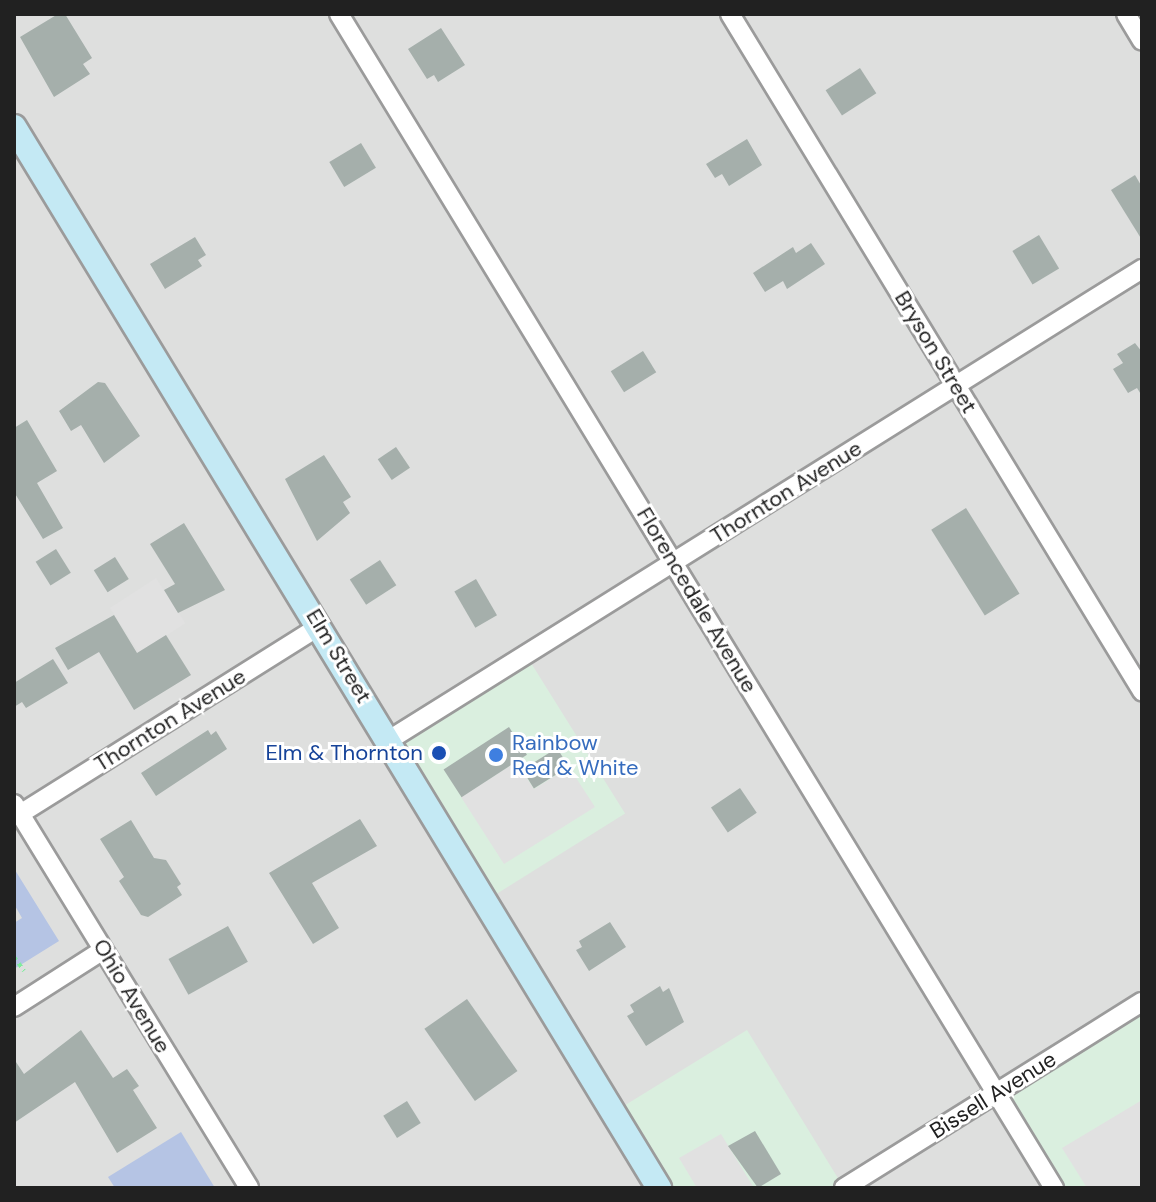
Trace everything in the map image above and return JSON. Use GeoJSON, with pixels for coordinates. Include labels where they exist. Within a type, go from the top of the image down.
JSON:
{"type":"FeatureCollection","features":[{"type":"Feature","properties":{"kind":"street","name":"Florencedale Avenue"},"geometry":{"type":"LineString","coordinates":[[339,14],[1054,1188]]}},
{"type":"Feature","properties":{"kind":"street","name":"Bryson Street"},"geometry":{"type":"LineString","coordinates":[[730,14],[1142,691]]}},
{"type":"Feature","properties":{"kind":"street"},"geometry":{"type":"LineString","coordinates":[[1126,14],[1142,41]]}},
{"type":"Feature","properties":{"kind":"street","name":"Elm Street"},"geometry":{"type":"LineString","coordinates":[[14,127],[659,1188]]}},
{"type":"Feature","properties":{"kind":"street","name":"Thornton Avenue"},"geometry":{"type":"LineString","coordinates":[[389,740],[1142,269]]}},
{"type":"Feature","properties":{"kind":"street","name":"Thornton Avenue"},"geometry":{"type":"LineString","coordinates":[[17,809],[320,626]]}},
{"type":"Feature","properties":{"kind":"street","name":"Ohio Avenue"},"geometry":{"type":"LineString","coordinates":[[17,809],[249,1188]]}},
{"type":"Feature","properties":{"kind":"street"},"geometry":{"type":"LineString","coordinates":[[14,1007],[103,950]]}},
{"type":"Feature","properties":{"kind":"street","name":"Bissell Avenue"},"geometry":{"type":"LineString","coordinates":[[844,1188],[1142,1002]]}},
{"type":"Feature","properties":{"kind":"path"},"geometry":{"type":"LineString","coordinates":[[14,957],[24,971]]}},
{"type":"Feature","properties":{"kind":"shaded area"},"geometry":{"type":"Polygon","coordinates":[[[14,14],[1142,14],[1142,1002],[1054,1188],[14,1188],[14,14]]]}},
{"type":"Feature","properties":{"kind":"shaded area"},"geometry":{"type":"Polygon","coordinates":[[[156,578],[185,623],[139,653],[110,608],[156,578]]]}},
{"type":"Feature","properties":{"kind":"shaded area"},"geometry":{"type":"Polygon","coordinates":[[[526,655],[625,814],[489,899],[389,740],[526,655]]]}},
{"type":"Feature","properties":{"kind":"shaded area"},"geometry":{"type":"Polygon","coordinates":[[[516,762],[534,789],[569,767],[595,807],[504,864],[461,797],[516,762]]]}},
{"type":"Feature","properties":{"kind":"shaded area"},"geometry":{"type":"Polygon","coordinates":[[[15,870],[59,941],[14,969],[14,923],[22,918],[14,904],[15,870]]]}},
{"type":"Feature","properties":{"kind":"shaded area"},"geometry":{"type":"Polygon","coordinates":[[[1142,1002],[1142,1188],[1054,1188],[996,1093],[1142,1002]]]}},
{"type":"Feature","properties":{"kind":"shaded area"},"geometry":{"type":"Polygon","coordinates":[[[747,1030],[844,1188],[656,1188],[614,1112],[747,1030]]]}},
{"type":"Feature","properties":{"kind":"shaded area"},"geometry":{"type":"Polygon","coordinates":[[[1142,1100],[1142,1188],[1087,1188],[1062,1148],[1142,1100]]]}},
{"type":"Feature","properties":{"kind":"shaded area"},"geometry":{"type":"Polygon","coordinates":[[[181,1132],[215,1188],[115,1188],[108,1177],[181,1132]]]}},
{"type":"Feature","properties":{"kind":"shaded area"},"geometry":{"type":"Polygon","coordinates":[[[721,1134],[754,1188],[697,1188],[679,1158],[721,1134]]]}},
{"type":"Feature","properties":{"kind":"building"},"geometry":{"type":"Polygon","coordinates":[[[58,14],[65,14],[92,58],[83,64],[90,74],[54,97],[20,37],[58,14]]]}},
{"type":"Feature","properties":{"kind":"building"},"geometry":{"type":"Polygon","coordinates":[[[441,28],[465,65],[438,82],[434,75],[427,79],[408,49],[441,28]]]}},
{"type":"Feature","properties":{"kind":"building"},"geometry":{"type":"Polygon","coordinates":[[[860,68],[876,93],[842,115],[826,90],[860,68]]]}},
{"type":"Feature","properties":{"kind":"building"},"geometry":{"type":"Polygon","coordinates":[[[747,139],[762,165],[729,186],[722,174],[715,178],[706,164],[747,139]]]}},
{"type":"Feature","properties":{"kind":"building"},"geometry":{"type":"Polygon","coordinates":[[[361,143],[376,168],[344,187],[329,162],[361,143]]]}},
{"type":"Feature","properties":{"kind":"building"},"geometry":{"type":"Polygon","coordinates":[[[1135,175],[1142,187],[1142,240],[1111,190],[1135,175]]]}},
{"type":"Feature","properties":{"kind":"building"},"geometry":{"type":"Polygon","coordinates":[[[1039,235],[1059,268],[1033,284],[1012,251],[1039,235]]]}},
{"type":"Feature","properties":{"kind":"building"},"geometry":{"type":"Polygon","coordinates":[[[195,237],[206,255],[198,260],[202,266],[165,289],[150,264],[195,237]]]}},
{"type":"Feature","properties":{"kind":"building"},"geometry":{"type":"Polygon","coordinates":[[[811,243],[825,264],[787,289],[783,281],[765,292],[753,273],[793,247],[796,253],[811,243]]]}},
{"type":"Feature","properties":{"kind":"building"},"geometry":{"type":"Polygon","coordinates":[[[1135,343],[1142,352],[1142,396],[1137,388],[1128,393],[1113,369],[1123,363],[1117,354],[1135,343]]]}},
{"type":"Feature","properties":{"kind":"building"},"geometry":{"type":"Polygon","coordinates":[[[643,351],[656,372],[624,392],[611,371],[643,351]]]}},
{"type":"Feature","properties":{"kind":"building"},"geometry":{"type":"Polygon","coordinates":[[[98,382],[105,383],[140,436],[104,463],[81,425],[71,431],[59,411],[98,382]]]}},
{"type":"Feature","properties":{"kind":"building"},"geometry":{"type":"Polygon","coordinates":[[[27,420],[57,471],[37,483],[63,528],[43,539],[14,492],[14,428],[27,420]]]}},
{"type":"Feature","properties":{"kind":"building"},"geometry":{"type":"Polygon","coordinates":[[[396,447],[410,468],[392,480],[378,459],[396,447]]]}},
{"type":"Feature","properties":{"kind":"building"},"geometry":{"type":"Polygon","coordinates":[[[324,455],[351,497],[343,502],[350,513],[317,541],[285,479],[324,455]]]}},
{"type":"Feature","properties":{"kind":"building"},"geometry":{"type":"Polygon","coordinates":[[[966,508],[1020,594],[985,615],[931,530],[966,508]]]}},
{"type":"Feature","properties":{"kind":"building"},"geometry":{"type":"Polygon","coordinates":[[[184,523],[225,590],[178,613],[164,590],[175,584],[150,544],[184,523]]]}},
{"type":"Feature","properties":{"kind":"building"},"geometry":{"type":"Polygon","coordinates":[[[56,549],[71,573],[50,585],[36,562],[56,549]]]}},
{"type":"Feature","properties":{"kind":"building"},"geometry":{"type":"Polygon","coordinates":[[[115,557],[129,579],[108,592],[94,570],[115,557]]]}},
{"type":"Feature","properties":{"kind":"building"},"geometry":{"type":"Polygon","coordinates":[[[380,560],[396,585],[366,605],[350,580],[380,560]]]}},
{"type":"Feature","properties":{"kind":"building"},"geometry":{"type":"Polygon","coordinates":[[[476,579],[497,615],[475,628],[454,592],[476,579]]]}},
{"type":"Feature","properties":{"kind":"building"},"geometry":{"type":"Polygon","coordinates":[[[114,615],[137,653],[166,635],[191,675],[134,710],[99,652],[68,670],[55,648],[114,615]]]}},
{"type":"Feature","properties":{"kind":"building"},"geometry":{"type":"Polygon","coordinates":[[[53,659],[68,683],[26,708],[22,702],[14,707],[14,683],[53,659]]]}},
{"type":"Feature","properties":{"kind":"building","name":"Rainbow Red & White"},"geometry":{"type":"Polygon","coordinates":[[[509,727],[527,755],[462,797],[444,769],[509,727]]]}},
{"type":"Feature","properties":{"kind":"building"},"geometry":{"type":"Polygon","coordinates":[[[208,730],[211,735],[216,731],[227,749],[156,796],[141,773],[208,730]]]}},
{"type":"Feature","properties":{"kind":"building"},"geometry":{"type":"Polygon","coordinates":[[[557,748],[569,767],[534,788],[522,770],[557,748]]]}},
{"type":"Feature","properties":{"kind":"building"},"geometry":{"type":"Polygon","coordinates":[[[740,788],[757,813],[728,832],[711,808],[740,788]]]}},
{"type":"Feature","properties":{"kind":"building"},"geometry":{"type":"Polygon","coordinates":[[[360,819],[377,846],[312,883],[339,928],[313,944],[269,873],[360,819]]]}},
{"type":"Feature","properties":{"kind":"building"},"geometry":{"type":"Polygon","coordinates":[[[131,820],[154,858],[166,860],[181,884],[177,887],[182,895],[148,917],[141,915],[119,881],[124,877],[100,839],[131,820]]]}},
{"type":"Feature","properties":{"kind":"building"},"geometry":{"type":"Polygon","coordinates":[[[610,922],[626,947],[589,971],[576,950],[582,947],[579,941],[610,922]]]}},
{"type":"Feature","properties":{"kind":"building"},"geometry":{"type":"Polygon","coordinates":[[[228,926],[248,962],[188,995],[169,959],[228,926]]]}},
{"type":"Feature","properties":{"kind":"building"},"geometry":{"type":"Polygon","coordinates":[[[660,986],[663,992],[669,988],[684,1022],[646,1046],[627,1016],[634,1012],[630,1005],[660,986]]]}},
{"type":"Feature","properties":{"kind":"building"},"geometry":{"type":"Polygon","coordinates":[[[467,999],[517,1071],[475,1101],[424,1029],[467,999]]]}},
{"type":"Feature","properties":{"kind":"building"},"geometry":{"type":"Polygon","coordinates":[[[81,1030],[113,1078],[127,1069],[139,1086],[133,1090],[157,1128],[117,1153],[75,1082],[14,1123],[14,1059],[24,1074],[81,1030]]]}},
{"type":"Feature","properties":{"kind":"building"},"geometry":{"type":"Polygon","coordinates":[[[407,1101],[421,1123],[397,1138],[383,1116],[407,1101]]]}},
{"type":"Feature","properties":{"kind":"building"},"geometry":{"type":"Polygon","coordinates":[[[755,1131],[781,1174],[758,1188],[728,1146],[755,1131]]]}},
{"type":"Feature","properties":{"kind":"place","name":"Elm & Thornton"},"geometry":{"type":"Point","coordinates":[439,753]}},
{"type":"Feature","properties":{"kind":"place","name":"Rainbow Red & White"},"geometry":{"type":"Point","coordinates":[496,755]}}]}
